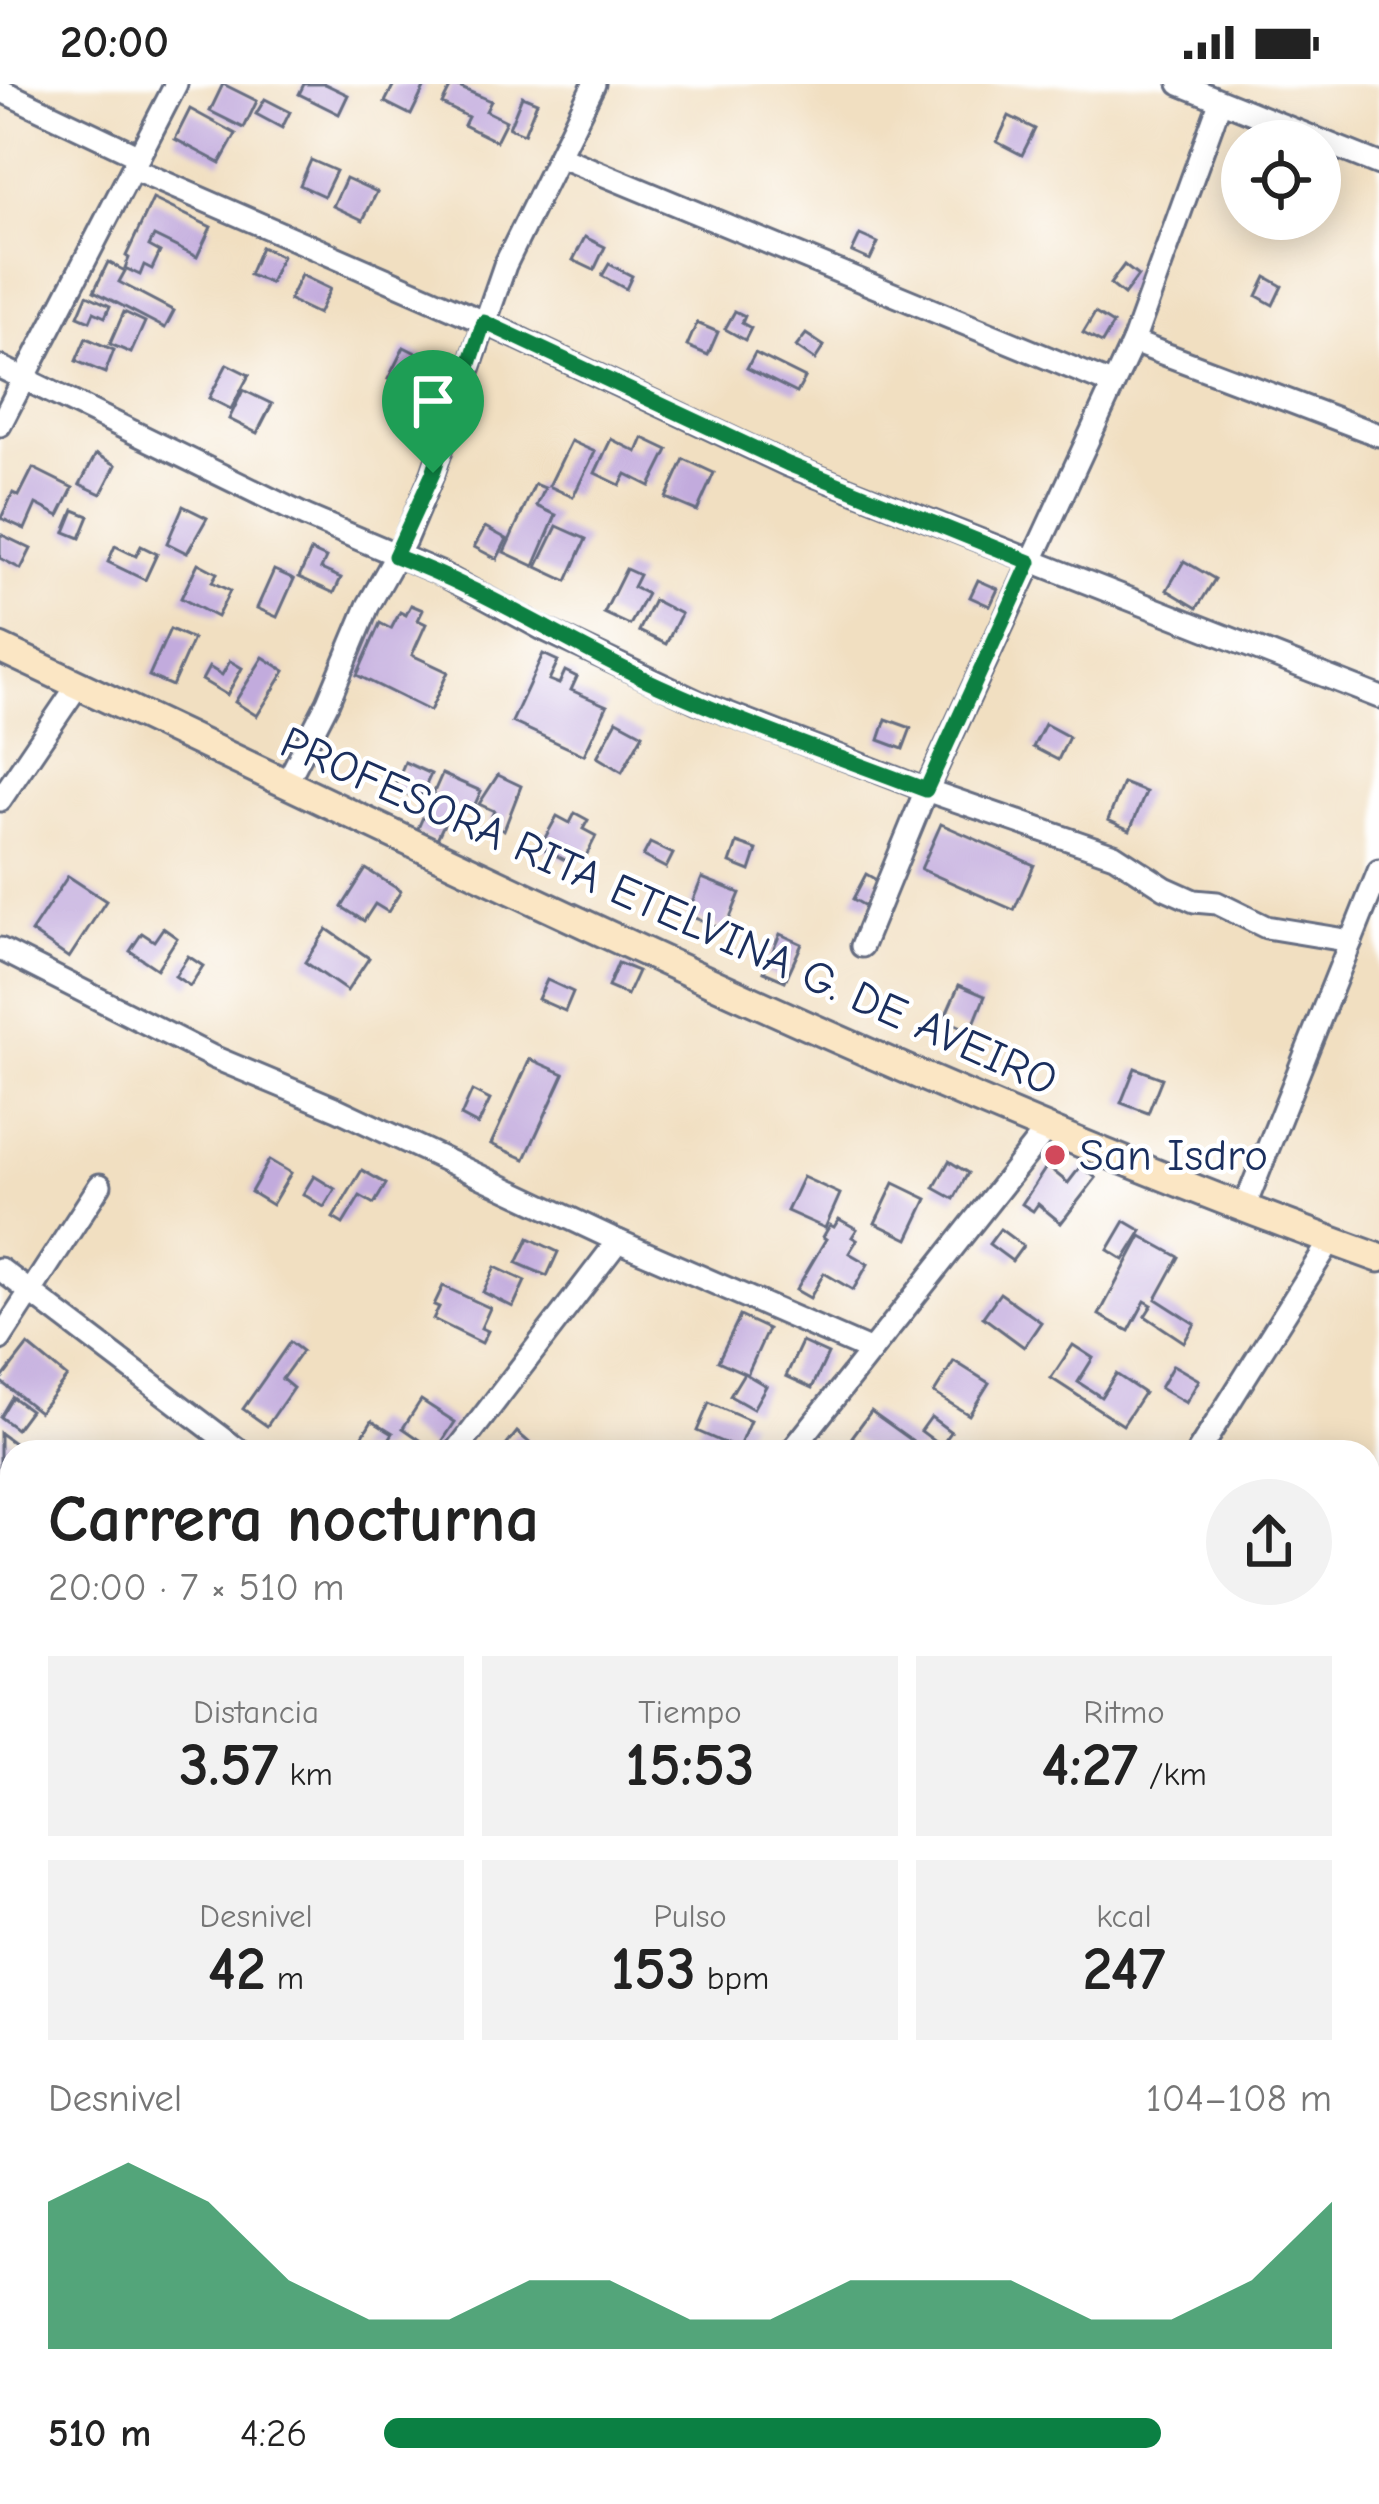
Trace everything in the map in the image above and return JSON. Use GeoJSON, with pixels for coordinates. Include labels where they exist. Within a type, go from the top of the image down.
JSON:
{"type":"FeatureCollection","features":[{"type":"Feature","properties":{"kind":"street"},"geometry":{"type":"LineString","coordinates":[[0,425],[176,84]]}},
{"type":"Feature","properties":{"kind":"street"},"geometry":{"type":"LineString","coordinates":[[286,784],[433,473],[505,265],[591,89],[564,84]]}},
{"type":"Feature","properties":{"kind":"street"},"geometry":{"type":"LineString","coordinates":[[1180,84],[1379,164]]}},
{"type":"Feature","properties":{"kind":"street"},"geometry":{"type":"LineString","coordinates":[[0,90],[136,163],[788,464],[1379,697]]}},
{"type":"Feature","properties":{"kind":"street"},"geometry":{"type":"LineString","coordinates":[[862,946],[926,790],[1133,342],[1220,102]]}},
{"type":"Feature","properties":{"kind":"street"},"geometry":{"type":"LineString","coordinates":[[561,157],[1112,384]]}},
{"type":"Feature","properties":{"kind":"street"},"geometry":{"type":"LineString","coordinates":[[1133,342],[1379,435]]}},
{"type":"Feature","properties":{"kind":"street"},"geometry":{"type":"LineString","coordinates":[[0,367],[305,517],[478,591],[541,628],[658,685],[926,790],[1114,855],[1177,894],[1217,903],[1266,926],[1351,941]]}},
{"type":"Feature","properties":{"kind":"street","name":"PROFESORA RITA ETELVINA G. DE AVEIRO"},"geometry":{"type":"LineString","coordinates":[[0,648],[801,1024],[1046,1130],[1379,1258]]}},
{"type":"Feature","properties":{"kind":"street"},"geometry":{"type":"LineString","coordinates":[[0,800],[79,685]]}},
{"type":"Feature","properties":{"kind":"street"},"geometry":{"type":"LineString","coordinates":[[1244,1208],[1379,871]]}},
{"type":"Feature","properties":{"kind":"street"},"geometry":{"type":"LineString","coordinates":[[0,949],[213,1057],[872,1351]]}},
{"type":"Feature","properties":{"kind":"street"},"geometry":{"type":"LineString","coordinates":[[801,1440],[1046,1130]]}},
{"type":"Feature","properties":{"kind":"street"},"geometry":{"type":"LineString","coordinates":[[0,1339],[100,1185]]}},
{"type":"Feature","properties":{"kind":"street"},"geometry":{"type":"LineString","coordinates":[[1205,1440],[1330,1240]]}},
{"type":"Feature","properties":{"kind":"street"},"geometry":{"type":"LineString","coordinates":[[465,1440],[618,1241]]}},
{"type":"Feature","properties":{"kind":"street"},"geometry":{"type":"LineString","coordinates":[[0,1269],[226,1440]]}},
{"type":"Feature","properties":{"kind":"building"},"geometry":{"type":"Polygon","coordinates":[[[223,84],[257,101],[244,128],[210,111],[223,84]]]}},
{"type":"Feature","properties":{"kind":"building"},"geometry":{"type":"Polygon","coordinates":[[[304,84],[325,84],[348,95],[339,114],[299,94],[304,84]]]}},
{"type":"Feature","properties":{"kind":"building"},"geometry":{"type":"Polygon","coordinates":[[[394,84],[426,84],[411,115],[385,102],[394,84]]]}},
{"type":"Feature","properties":{"kind":"building"},"geometry":{"type":"Polygon","coordinates":[[[452,84],[491,101],[486,111],[506,121],[496,141],[464,125],[468,117],[442,104],[452,84]]]}},
{"type":"Feature","properties":{"kind":"building"},"geometry":{"type":"Polygon","coordinates":[[[522,96],[537,102],[524,134],[509,128],[522,96]]]}},
{"type":"Feature","properties":{"kind":"building"},"geometry":{"type":"Polygon","coordinates":[[[265,99],[290,112],[282,128],[256,114],[265,99]]]}},
{"type":"Feature","properties":{"kind":"building"},"geometry":{"type":"Polygon","coordinates":[[[190,109],[236,134],[220,163],[175,139],[190,109]]]}},
{"type":"Feature","properties":{"kind":"building"},"geometry":{"type":"Polygon","coordinates":[[[1009,116],[1035,129],[1022,155],[997,142],[1009,116]]]}},
{"type":"Feature","properties":{"kind":"building"},"geometry":{"type":"Polygon","coordinates":[[[311,160],[336,171],[324,196],[300,185],[311,160]]]}},
{"type":"Feature","properties":{"kind":"building"},"geometry":{"type":"Polygon","coordinates":[[[346,178],[377,192],[363,220],[333,206],[346,178]]]}},
{"type":"Feature","properties":{"kind":"building"},"geometry":{"type":"Polygon","coordinates":[[[153,199],[211,227],[197,257],[154,236],[149,246],[160,252],[152,269],[144,265],[140,275],[125,268],[126,256],[153,199]]]}},
{"type":"Feature","properties":{"kind":"building"},"geometry":{"type":"Polygon","coordinates":[[[860,235],[878,243],[870,260],[852,252],[860,235]]]}},
{"type":"Feature","properties":{"kind":"building"},"geometry":{"type":"Polygon","coordinates":[[[585,237],[605,247],[594,270],[573,260],[585,237]]]}},
{"type":"Feature","properties":{"kind":"building"},"geometry":{"type":"Polygon","coordinates":[[[261,247],[282,256],[270,283],[249,275],[261,247]]]}},
{"type":"Feature","properties":{"kind":"building"},"geometry":{"type":"Polygon","coordinates":[[[108,262],[125,271],[119,282],[174,311],[165,328],[94,291],[108,262]]]}},
{"type":"Feature","properties":{"kind":"building"},"geometry":{"type":"Polygon","coordinates":[[[609,264],[632,276],[626,289],[602,276],[609,264]]]}},
{"type":"Feature","properties":{"kind":"building"},"geometry":{"type":"Polygon","coordinates":[[[1124,265],[1138,276],[1124,295],[1110,284],[1124,265]]]}},
{"type":"Feature","properties":{"kind":"building"},"geometry":{"type":"Polygon","coordinates":[[[301,275],[330,289],[318,314],[289,300],[301,275]]]}},
{"type":"Feature","properties":{"kind":"building"},"geometry":{"type":"Polygon","coordinates":[[[1266,277],[1282,286],[1273,305],[1257,296],[1266,277]]]}},
{"type":"Feature","properties":{"kind":"building"},"geometry":{"type":"Polygon","coordinates":[[[87,295],[110,306],[105,317],[94,312],[90,321],[78,316],[87,295]]]}},
{"type":"Feature","properties":{"kind":"building"},"geometry":{"type":"Polygon","coordinates":[[[735,311],[745,316],[742,323],[751,328],[745,340],[725,329],[735,311]]]}},
{"type":"Feature","properties":{"kind":"building"},"geometry":{"type":"Polygon","coordinates":[[[124,312],[145,322],[131,353],[110,344],[124,312]]]}},
{"type":"Feature","properties":{"kind":"building"},"geometry":{"type":"Polygon","coordinates":[[[1095,313],[1113,324],[1102,343],[1083,333],[1095,313]]]}},
{"type":"Feature","properties":{"kind":"building"},"geometry":{"type":"Polygon","coordinates":[[[697,323],[718,332],[708,355],[687,346],[697,323]]]}},
{"type":"Feature","properties":{"kind":"building"},"geometry":{"type":"Polygon","coordinates":[[[806,334],[824,346],[815,360],[796,347],[806,334]]]}},
{"type":"Feature","properties":{"kind":"building"},"geometry":{"type":"Polygon","coordinates":[[[86,338],[114,350],[105,373],[76,361],[86,338]]]}},
{"type":"Feature","properties":{"kind":"building"},"geometry":{"type":"Polygon","coordinates":[[[404,347],[430,360],[409,402],[391,393],[396,383],[388,379],[404,347]]]}},
{"type":"Feature","properties":{"kind":"building"},"geometry":{"type":"Polygon","coordinates":[[[755,353],[805,378],[797,393],[747,368],[755,353]]]}},
{"type":"Feature","properties":{"kind":"building"},"geometry":{"type":"Polygon","coordinates":[[[227,364],[249,375],[231,409],[209,398],[227,364]]]}},
{"type":"Feature","properties":{"kind":"building"},"geometry":{"type":"Polygon","coordinates":[[[243,390],[272,404],[257,433],[229,419],[243,390]]]}},
{"type":"Feature","properties":{"kind":"building"},"geometry":{"type":"Polygon","coordinates":[[[643,438],[668,450],[650,486],[626,474],[620,485],[595,473],[611,439],[637,452],[643,438]]]}},
{"type":"Feature","properties":{"kind":"building"},"geometry":{"type":"Polygon","coordinates":[[[571,441],[595,452],[573,497],[549,486],[571,441]]]}},
{"type":"Feature","properties":{"kind":"building"},"geometry":{"type":"Polygon","coordinates":[[[96,454],[116,465],[101,494],[80,484],[96,454]]]}},
{"type":"Feature","properties":{"kind":"building"},"geometry":{"type":"Polygon","coordinates":[[[684,459],[714,473],[697,511],[666,498],[684,459]]]}},
{"type":"Feature","properties":{"kind":"building"},"geometry":{"type":"Polygon","coordinates":[[[33,468],[73,488],[59,516],[36,504],[25,529],[1,518],[33,468]]]}},
{"type":"Feature","properties":{"kind":"building"},"geometry":{"type":"Polygon","coordinates":[[[535,484],[545,488],[537,506],[556,515],[534,566],[504,552],[535,484]]]}},
{"type":"Feature","properties":{"kind":"building"},"geometry":{"type":"Polygon","coordinates":[[[183,506],[207,518],[187,553],[167,543],[183,506]]]}},
{"type":"Feature","properties":{"kind":"building"},"geometry":{"type":"Polygon","coordinates":[[[74,510],[89,516],[80,538],[65,532],[74,510]]]}},
{"type":"Feature","properties":{"kind":"building"},"geometry":{"type":"Polygon","coordinates":[[[557,526],[586,539],[567,581],[537,567],[557,526]]]}},
{"type":"Feature","properties":{"kind":"building"},"geometry":{"type":"Polygon","coordinates":[[[485,527],[507,539],[497,559],[474,547],[485,527]]]}},
{"type":"Feature","properties":{"kind":"building"},"geometry":{"type":"Polygon","coordinates":[[[0,534],[31,549],[21,569],[0,558],[0,534]]]}},
{"type":"Feature","properties":{"kind":"building"},"geometry":{"type":"Polygon","coordinates":[[[115,546],[136,556],[141,546],[157,554],[145,580],[108,562],[115,546]]]}},
{"type":"Feature","properties":{"kind":"building"},"geometry":{"type":"Polygon","coordinates":[[[311,551],[326,558],[321,569],[341,578],[334,593],[299,577],[311,551]]]}},
{"type":"Feature","properties":{"kind":"building"},"geometry":{"type":"Polygon","coordinates":[[[1184,561],[1215,579],[1197,608],[1167,590],[1184,561]]]}},
{"type":"Feature","properties":{"kind":"building"},"geometry":{"type":"Polygon","coordinates":[[[198,563],[217,573],[212,582],[230,591],[217,617],[181,598],[198,563]]]}},
{"type":"Feature","properties":{"kind":"building"},"geometry":{"type":"Polygon","coordinates":[[[626,569],[639,575],[633,587],[647,594],[630,625],[604,613],[626,569]]]}},
{"type":"Feature","properties":{"kind":"building"},"geometry":{"type":"Polygon","coordinates":[[[274,570],[294,579],[277,617],[257,608],[274,570]]]}},
{"type":"Feature","properties":{"kind":"building"},"geometry":{"type":"Polygon","coordinates":[[[978,580],[998,589],[990,606],[970,597],[978,580]]]}},
{"type":"Feature","properties":{"kind":"building"},"geometry":{"type":"Polygon","coordinates":[[[654,600],[681,614],[666,644],[639,631],[654,600]]]}},
{"type":"Feature","properties":{"kind":"building"},"geometry":{"type":"Polygon","coordinates":[[[411,605],[423,610],[418,620],[426,624],[412,655],[448,672],[430,711],[357,675],[380,623],[391,629],[400,612],[406,615],[411,605]]]}},
{"type":"Feature","properties":{"kind":"building"},"geometry":{"type":"Polygon","coordinates":[[[170,629],[193,639],[172,686],[149,676],[170,629]]]}},
{"type":"Feature","properties":{"kind":"building"},"geometry":{"type":"Polygon","coordinates":[[[543,654],[558,661],[549,680],[559,684],[565,671],[577,677],[571,690],[607,706],[584,755],[512,722],[543,654]]]}},
{"type":"Feature","properties":{"kind":"building"},"geometry":{"type":"Polygon","coordinates":[[[263,657],[285,671],[257,716],[235,702],[263,657]]]}},
{"type":"Feature","properties":{"kind":"building"},"geometry":{"type":"Polygon","coordinates":[[[230,661],[242,668],[227,695],[202,680],[209,667],[222,675],[230,661]]]}},
{"type":"Feature","properties":{"kind":"building"},"geometry":{"type":"Polygon","coordinates":[[[886,719],[911,728],[903,749],[879,740],[886,719]]]}},
{"type":"Feature","properties":{"kind":"building"},"geometry":{"type":"Polygon","coordinates":[[[617,720],[643,734],[622,772],[597,757],[617,720]]]}},
{"type":"Feature","properties":{"kind":"building"},"geometry":{"type":"Polygon","coordinates":[[[1045,724],[1069,737],[1058,760],[1033,747],[1045,724]]]}},
{"type":"Feature","properties":{"kind":"building"},"geometry":{"type":"Polygon","coordinates":[[[405,762],[431,774],[419,800],[394,788],[405,762]]]}},
{"type":"Feature","properties":{"kind":"building"},"geometry":{"type":"Polygon","coordinates":[[[442,774],[481,791],[471,813],[453,805],[436,841],[416,833],[442,774]]]}},
{"type":"Feature","properties":{"kind":"building"},"geometry":{"type":"Polygon","coordinates":[[[498,775],[521,786],[504,830],[489,822],[494,811],[479,804],[498,775]]]}},
{"type":"Feature","properties":{"kind":"building"},"geometry":{"type":"Polygon","coordinates":[[[1123,783],[1146,792],[1130,830],[1108,820],[1123,783]]]}},
{"type":"Feature","properties":{"kind":"building"},"geometry":{"type":"Polygon","coordinates":[[[575,813],[588,820],[583,829],[596,836],[585,858],[572,851],[567,861],[540,847],[557,816],[570,823],[575,813]]]}},
{"type":"Feature","properties":{"kind":"building"},"geometry":{"type":"Polygon","coordinates":[[[941,824],[1034,865],[1014,910],[921,869],[941,824]]]}},
{"type":"Feature","properties":{"kind":"building"},"geometry":{"type":"Polygon","coordinates":[[[650,843],[673,854],[666,868],[643,856],[650,843]]]}},
{"type":"Feature","properties":{"kind":"building"},"geometry":{"type":"Polygon","coordinates":[[[737,843],[757,850],[750,871],[730,863],[737,843]]]}},
{"type":"Feature","properties":{"kind":"building"},"geometry":{"type":"Polygon","coordinates":[[[366,869],[401,891],[388,912],[375,904],[364,921],[342,907],[366,869]]]}},
{"type":"Feature","properties":{"kind":"building"},"geometry":{"type":"Polygon","coordinates":[[[866,874],[880,882],[867,907],[853,899],[866,874]]]}},
{"type":"Feature","properties":{"kind":"building"},"geometry":{"type":"Polygon","coordinates":[[[68,876],[106,901],[69,958],[31,932],[68,876]]]}},
{"type":"Feature","properties":{"kind":"building"},"geometry":{"type":"Polygon","coordinates":[[[702,878],[740,893],[725,930],[687,915],[702,878]]]}},
{"type":"Feature","properties":{"kind":"building"},"geometry":{"type":"Polygon","coordinates":[[[163,928],[177,938],[157,969],[130,951],[142,933],[154,941],[163,928]]]}},
{"type":"Feature","properties":{"kind":"building"},"geometry":{"type":"Polygon","coordinates":[[[327,929],[369,958],[347,991],[305,962],[327,929]]]}},
{"type":"Feature","properties":{"kind":"building"},"geometry":{"type":"Polygon","coordinates":[[[780,934],[802,944],[785,981],[764,972],[780,934]]]}},
{"type":"Feature","properties":{"kind":"building"},"geometry":{"type":"Polygon","coordinates":[[[188,956],[203,966],[190,986],[175,976],[188,956]]]}},
{"type":"Feature","properties":{"kind":"building"},"geometry":{"type":"Polygon","coordinates":[[[618,963],[638,971],[627,995],[608,987],[618,963]]]}},
{"type":"Feature","properties":{"kind":"building"},"geometry":{"type":"Polygon","coordinates":[[[547,980],[573,992],[565,1011],[538,999],[547,980]]]}},
{"type":"Feature","properties":{"kind":"building"},"geometry":{"type":"Polygon","coordinates":[[[959,985],[985,996],[971,1031],[944,1019],[959,985]]]}},
{"type":"Feature","properties":{"kind":"building"},"geometry":{"type":"Polygon","coordinates":[[[530,1059],[564,1074],[525,1159],[491,1144],[530,1059]]]}},
{"type":"Feature","properties":{"kind":"building"},"geometry":{"type":"Polygon","coordinates":[[[1135,1068],[1162,1078],[1148,1113],[1121,1103],[1135,1068]]]}},
{"type":"Feature","properties":{"kind":"building"},"geometry":{"type":"Polygon","coordinates":[[[472,1091],[490,1100],[478,1125],[461,1116],[472,1091]]]}},
{"type":"Feature","properties":{"kind":"building"},"geometry":{"type":"Polygon","coordinates":[[[269,1160],[291,1173],[272,1205],[251,1192],[269,1160]]]}},
{"type":"Feature","properties":{"kind":"building"},"geometry":{"type":"Polygon","coordinates":[[[949,1161],[968,1173],[954,1199],[934,1188],[949,1161]]]}},
{"type":"Feature","properties":{"kind":"building"},"geometry":{"type":"Polygon","coordinates":[[[1047,1166],[1068,1183],[1081,1166],[1096,1178],[1061,1223],[1038,1204],[1033,1211],[1022,1204],[1047,1166]]]}},
{"type":"Feature","properties":{"kind":"building"},"geometry":{"type":"Polygon","coordinates":[[[362,1170],[386,1184],[374,1204],[360,1196],[343,1224],[333,1218],[362,1170]]]}},
{"type":"Feature","properties":{"kind":"building"},"geometry":{"type":"Polygon","coordinates":[[[314,1176],[335,1189],[324,1207],[303,1194],[314,1176]]]}},
{"type":"Feature","properties":{"kind":"building"},"geometry":{"type":"Polygon","coordinates":[[[803,1177],[840,1194],[825,1228],[787,1211],[803,1177]]]}},
{"type":"Feature","properties":{"kind":"building"},"geometry":{"type":"Polygon","coordinates":[[[894,1183],[927,1199],[908,1239],[875,1223],[894,1183]]]}},
{"type":"Feature","properties":{"kind":"building"},"geometry":{"type":"Polygon","coordinates":[[[839,1219],[857,1229],[849,1253],[868,1264],[853,1290],[824,1273],[810,1298],[796,1290],[830,1225],[834,1227],[839,1219]]]}},
{"type":"Feature","properties":{"kind":"building"},"geometry":{"type":"Polygon","coordinates":[[[1125,1221],[1142,1231],[1124,1260],[1108,1250],[1125,1221]]]}},
{"type":"Feature","properties":{"kind":"building"},"geometry":{"type":"Polygon","coordinates":[[[1000,1229],[1023,1246],[1012,1261],[989,1244],[1000,1229]]]}},
{"type":"Feature","properties":{"kind":"building"},"geometry":{"type":"Polygon","coordinates":[[[1141,1236],[1179,1257],[1156,1299],[1195,1324],[1184,1342],[1145,1316],[1152,1305],[1145,1301],[1129,1331],[1099,1315],[1141,1236]]]}},
{"type":"Feature","properties":{"kind":"building"},"geometry":{"type":"Polygon","coordinates":[[[529,1238],[558,1252],[547,1276],[517,1263],[529,1238]]]}},
{"type":"Feature","properties":{"kind":"building"},"geometry":{"type":"Polygon","coordinates":[[[495,1267],[525,1281],[513,1307],[483,1292],[495,1267]]]}},
{"type":"Feature","properties":{"kind":"building"},"geometry":{"type":"Polygon","coordinates":[[[443,1286],[490,1308],[481,1328],[488,1331],[482,1343],[433,1319],[443,1286]]]}},
{"type":"Feature","properties":{"kind":"building"},"geometry":{"type":"Polygon","coordinates":[[[1000,1293],[1041,1322],[1024,1347],[983,1317],[1000,1293]]]}},
{"type":"Feature","properties":{"kind":"building"},"geometry":{"type":"Polygon","coordinates":[[[740,1316],[768,1329],[747,1375],[766,1386],[753,1409],[730,1396],[744,1373],[718,1361],[740,1316]]]}},
{"type":"Feature","properties":{"kind":"building"},"geometry":{"type":"Polygon","coordinates":[[[290,1342],[302,1351],[282,1379],[293,1388],[267,1426],[243,1409],[290,1342]]]}},
{"type":"Feature","properties":{"kind":"building"},"geometry":{"type":"Polygon","coordinates":[[[802,1342],[828,1354],[812,1388],[786,1376],[802,1342]]]}},
{"type":"Feature","properties":{"kind":"building"},"geometry":{"type":"Polygon","coordinates":[[[28,1345],[67,1377],[39,1412],[0,1381],[28,1345]]]}},
{"type":"Feature","properties":{"kind":"building"},"geometry":{"type":"Polygon","coordinates":[[[1073,1345],[1093,1358],[1078,1382],[1101,1397],[1116,1374],[1144,1393],[1123,1425],[1051,1378],[1073,1345]]]}},
{"type":"Feature","properties":{"kind":"building"},"geometry":{"type":"Polygon","coordinates":[[[954,1361],[989,1383],[969,1415],[934,1393],[954,1361]]]}},
{"type":"Feature","properties":{"kind":"building"},"geometry":{"type":"Polygon","coordinates":[[[1173,1365],[1199,1380],[1186,1403],[1160,1388],[1173,1365]]]}},
{"type":"Feature","properties":{"kind":"building"},"geometry":{"type":"Polygon","coordinates":[[[12,1397],[30,1410],[16,1429],[0,1417],[12,1397]]]}},
{"type":"Feature","properties":{"kind":"building"},"geometry":{"type":"Polygon","coordinates":[[[421,1400],[455,1422],[443,1440],[420,1440],[403,1428],[421,1400]]]}},
{"type":"Feature","properties":{"kind":"building"},"geometry":{"type":"Polygon","coordinates":[[[709,1403],[750,1421],[742,1440],[718,1440],[697,1431],[709,1403]]]}},
{"type":"Feature","properties":{"kind":"building"},"geometry":{"type":"Polygon","coordinates":[[[871,1411],[911,1440],[856,1440],[852,1437],[871,1411]]]}},
{"type":"Feature","properties":{"kind":"building"},"geometry":{"type":"Polygon","coordinates":[[[931,1417],[951,1432],[945,1440],[933,1440],[921,1431],[931,1417]]]}},
{"type":"Feature","properties":{"kind":"building"},"geometry":{"type":"Polygon","coordinates":[[[372,1420],[393,1433],[389,1440],[360,1440],[372,1420]]]}},
{"type":"Feature","properties":{"kind":"place","name":"San Isdro"},"geometry":{"type":"Point","coordinates":[1055,1155]}},
{"type":"Feature","properties":{"kind":"route"},"geometry":{"type":"LineString","coordinates":[[484,322],[788,464],[1030,562],[926,790],[658,685],[541,628],[478,591],[395,556],[433,473],[484,322]]}}]}
